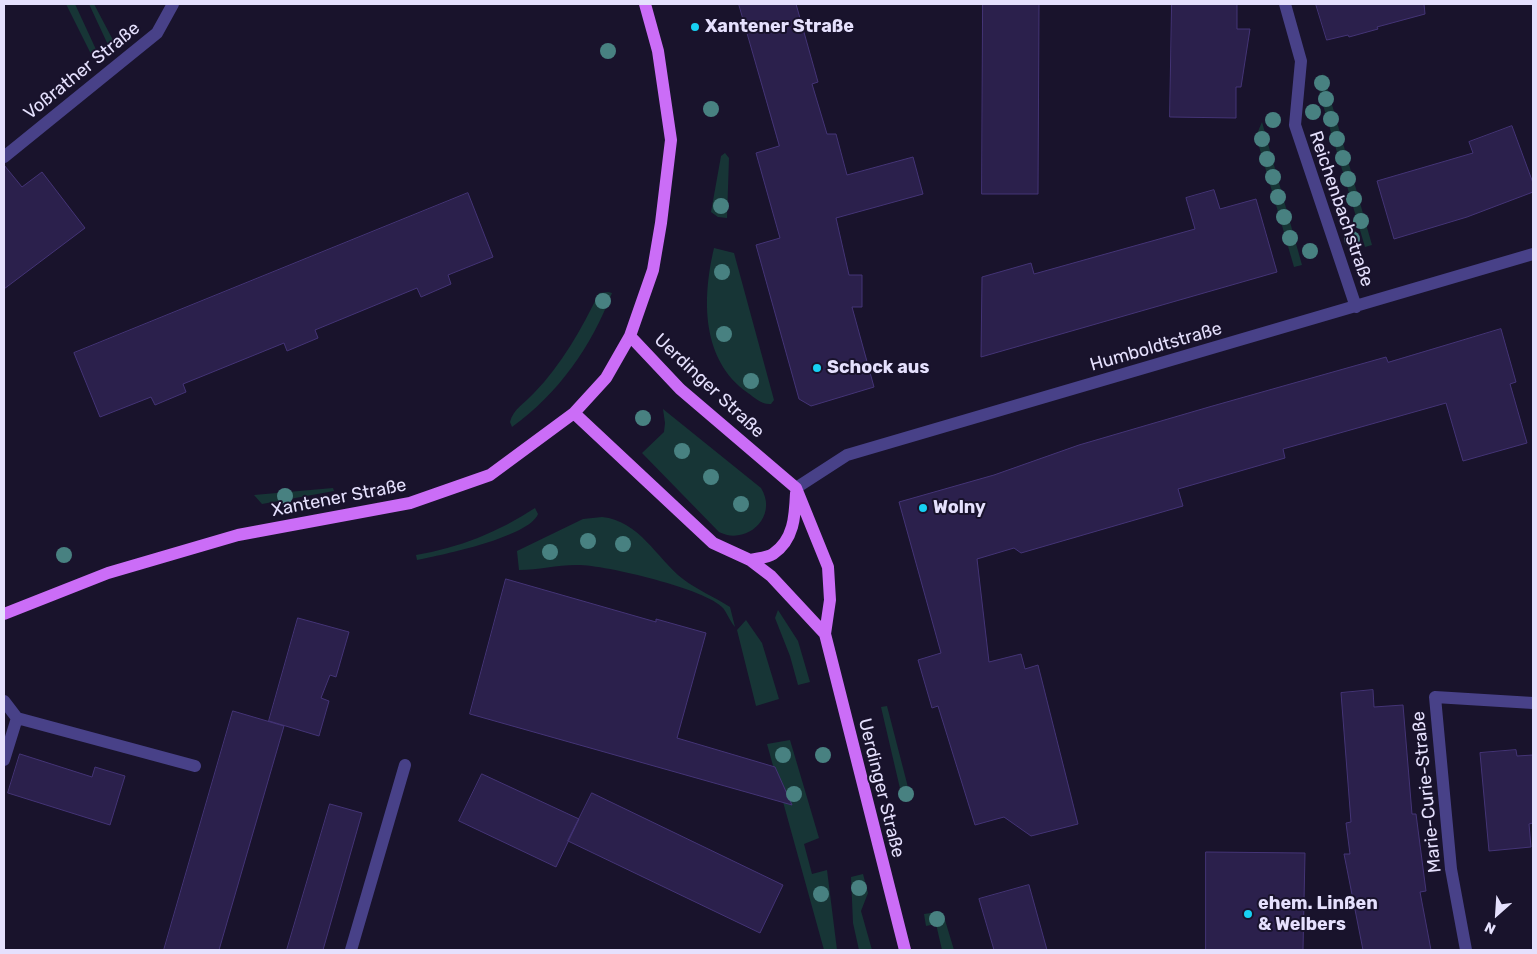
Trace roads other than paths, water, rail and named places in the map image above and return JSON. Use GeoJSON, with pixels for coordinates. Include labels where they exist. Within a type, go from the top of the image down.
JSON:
{"type":"FeatureCollection","features":[{"type":"Feature","properties":{"kind":"main road","name":"Uerdinger Straße"},"geometry":{"type":"LineString","coordinates":[[645,4],[658,51],[671,140],[653,270],[630,336],[680,389],[796,488],[828,567],[830,600],[825,634],[905,950]]}},
{"type":"Feature","properties":{"kind":"main road","name":"Xantener Straße"},"geometry":{"type":"LineString","coordinates":[[4,614],[108,573],[238,535],[410,503],[490,475],[574,413],[606,378],[630,336]]}},
{"type":"Feature","properties":{"kind":"main road","name":"Uerdinger Straße"},"geometry":{"type":"LineString","coordinates":[[574,413],[714,543],[750,560],[771,576],[825,634]]}},
{"type":"Feature","properties":{"kind":"main road"},"geometry":{"type":"LineString","coordinates":[[750,560],[772,555],[788,540],[795,519],[796,488]]}},
{"type":"Feature","properties":{"kind":"street","name":"Voßrather Straße"},"geometry":{"type":"LineString","coordinates":[[4,157],[157,33],[173,4]]}},
{"type":"Feature","properties":{"kind":"street","name":"Reichenbachstraße"},"geometry":{"type":"LineString","coordinates":[[1285,4],[1302,61],[1295,125],[1356,307]]}},
{"type":"Feature","properties":{"kind":"street","name":"Humboldtstraße"},"geometry":{"type":"LineString","coordinates":[[796,488],[847,455],[1533,254]]}},
{"type":"Feature","properties":{"kind":"street","name":"Marie-Curie-Straße"},"geometry":{"type":"LineString","coordinates":[[1466,950],[1451,869],[1435,698],[1533,703]]}},
{"type":"Feature","properties":{"kind":"street"},"geometry":{"type":"LineString","coordinates":[[4,701],[17,718],[195,766]]}},
{"type":"Feature","properties":{"kind":"street"},"geometry":{"type":"LineString","coordinates":[[4,760],[17,718]]}},
{"type":"Feature","properties":{"kind":"street"},"geometry":{"type":"LineString","coordinates":[[351,950],[404,765]]}},
{"type":"Feature","properties":{"kind":"place","name":"Xantener Straße"},"geometry":{"type":"Point","coordinates":[695,27]}},
{"type":"Feature","properties":{"kind":"place","name":"Schock aus"},"geometry":{"type":"Point","coordinates":[817,368]}},
{"type":"Feature","properties":{"kind":"place","name":"Wolny"},"geometry":{"type":"Point","coordinates":[923,508]}},
{"type":"Feature","properties":{"kind":"place","name":"ehem. Linßen & Welbers"},"geometry":{"type":"Point","coordinates":[1248,914]}}]}
